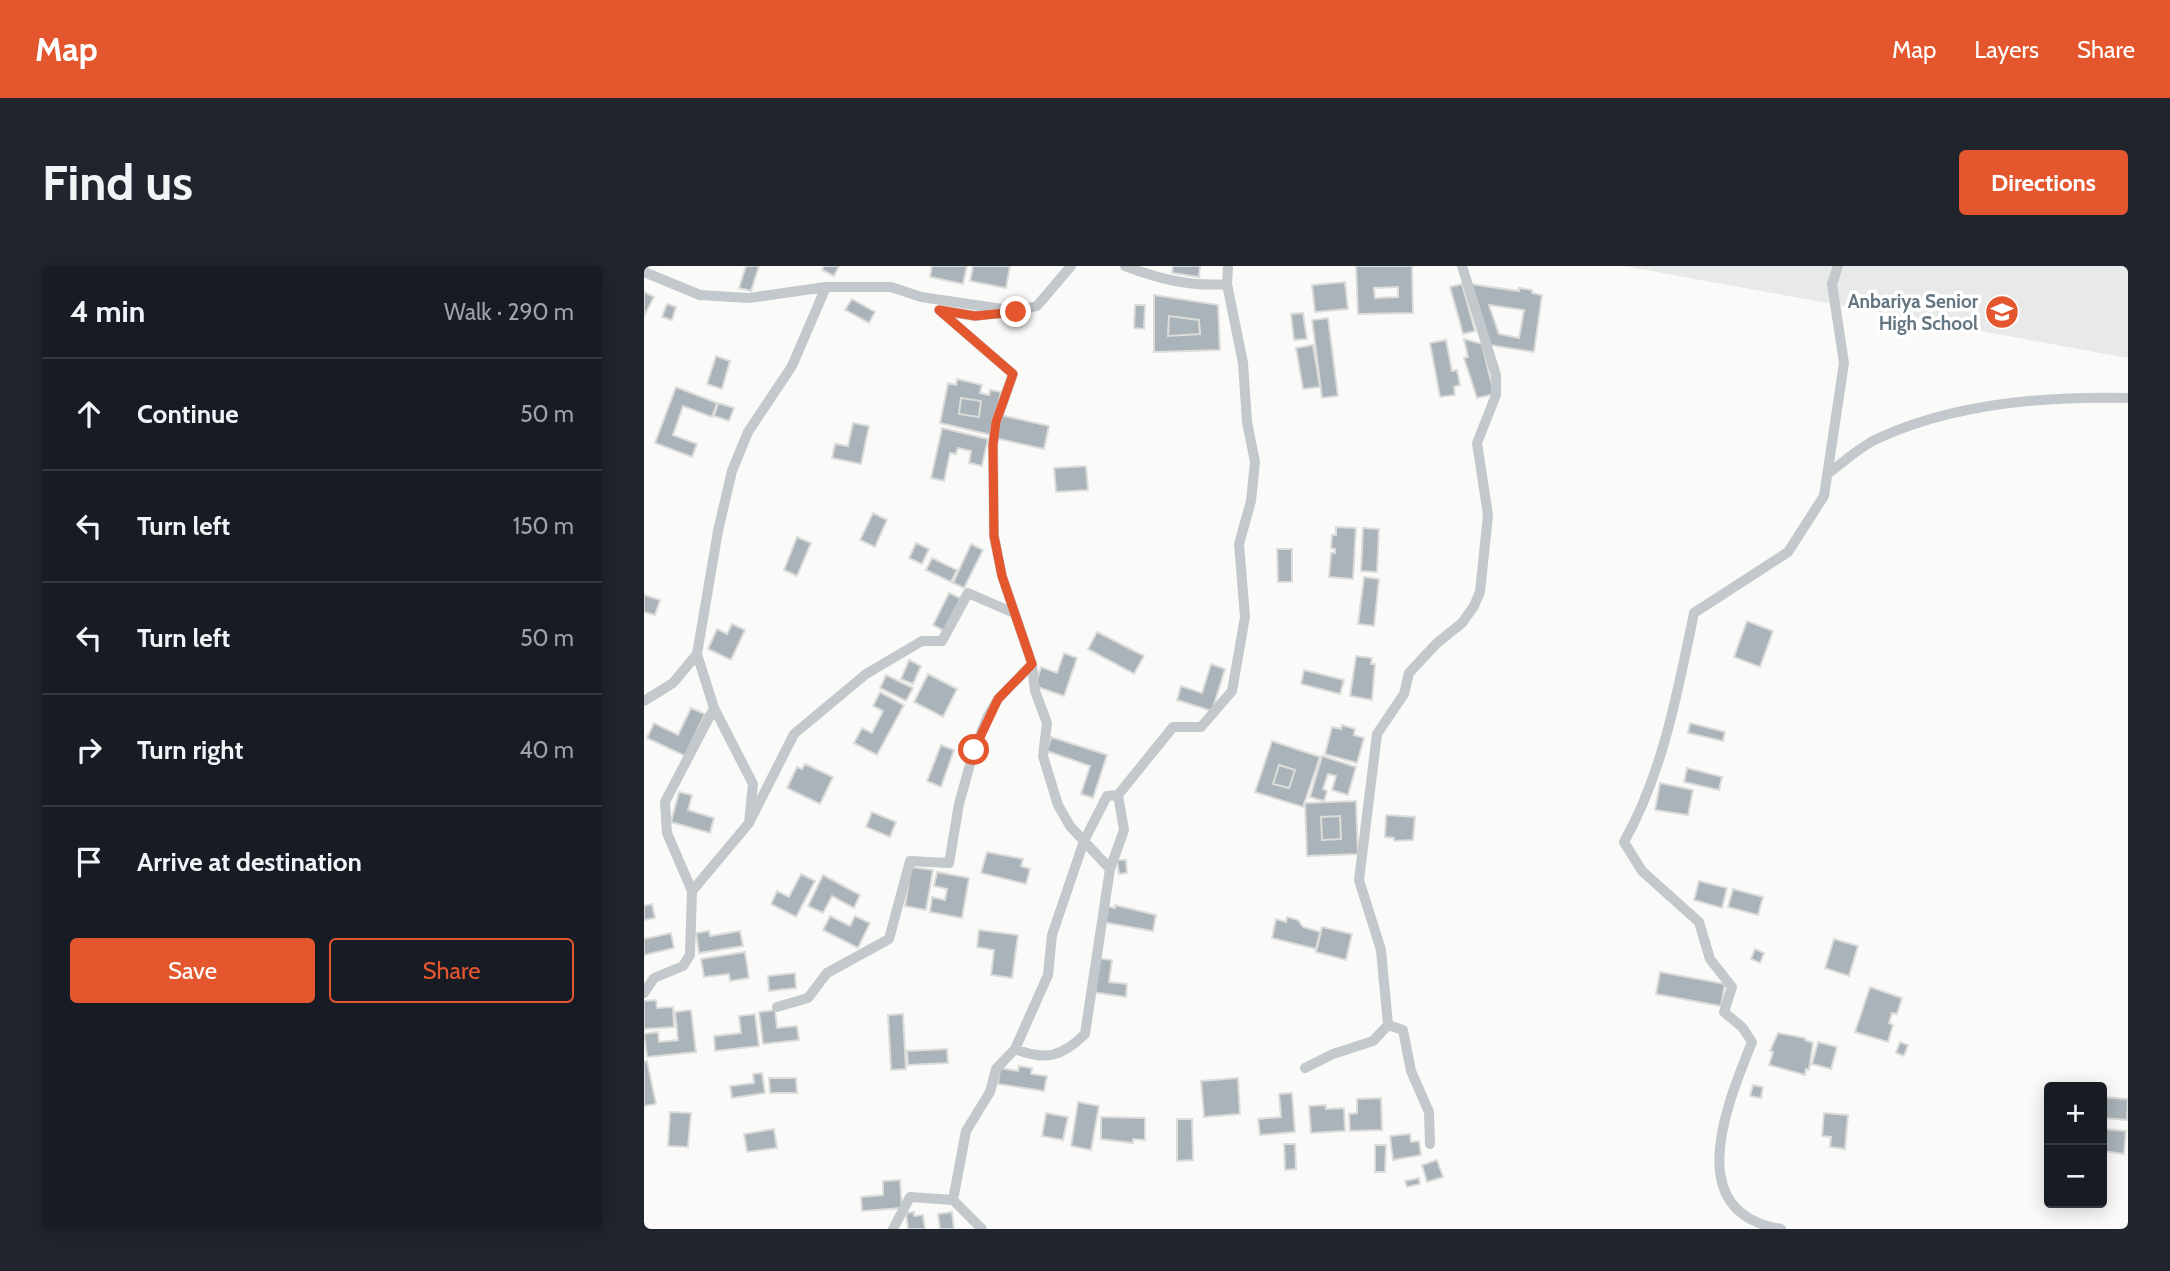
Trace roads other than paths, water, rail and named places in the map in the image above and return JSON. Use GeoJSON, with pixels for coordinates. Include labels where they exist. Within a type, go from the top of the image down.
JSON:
{"type":"FeatureCollection","features":[{"type":"Feature","properties":{"kind":"street"},"geometry":{"type":"LineString","coordinates":[[1071,266],[1037,306],[1016,312],[975,316],[939,310],[1013,374],[996,422],[993,445],[994,536],[1014,613],[1032,664],[1035,691],[1047,723],[1045,764],[1058,805],[1084,841],[1110,869]]}},
{"type":"Feature","properties":{"kind":"street"},"geometry":{"type":"LineString","coordinates":[[1125,266],[1182,283],[1203,286],[1227,284]]}},
{"type":"Feature","properties":{"kind":"street"},"geometry":{"type":"LineString","coordinates":[[953,1200],[966,1131],[990,1092],[996,1069],[1015,1049],[1048,975],[1052,935],[1084,841],[1107,796],[1118,794],[1173,727],[1201,727],[1232,691],[1245,617],[1239,544],[1251,502],[1255,462],[1247,422],[1242,363],[1227,284],[1228,266]]}},
{"type":"Feature","properties":{"kind":"street"},"geometry":{"type":"LineString","coordinates":[[1305,1068],[1333,1054],[1373,1041],[1388,1025],[1381,950],[1359,880],[1377,734],[1404,694],[1409,673],[1437,643],[1462,622],[1480,592],[1488,515],[1477,443],[1496,395],[1496,375],[1462,266]]}},
{"type":"Feature","properties":{"kind":"street"},"geometry":{"type":"LineString","coordinates":[[1774,1228],[1740,1213],[1723,1192],[1718,1147],[1734,1088],[1752,1042],[1724,1012],[1732,987],[1710,959],[1699,922],[1642,870],[1624,842],[1644,807],[1676,697],[1694,613],[1788,552],[1824,496],[1830,472],[1844,363],[1832,284],[1838,266]]}},
{"type":"Feature","properties":{"kind":"street"},"geometry":{"type":"LineString","coordinates":[[644,272],[700,295],[749,298],[826,287],[891,287],[921,297],[1016,312]]}},
{"type":"Feature","properties":{"kind":"street"},"geometry":{"type":"LineString","coordinates":[[749,823],[753,784],[715,708],[697,654],[718,531],[732,471],[748,432],[792,366],[826,287]]}},
{"type":"Feature","properties":{"kind":"street"},"geometry":{"type":"LineString","coordinates":[[1830,472],[1877,438],[1953,414],[2035,403],[2128,398]]}},
{"type":"Feature","properties":{"kind":"street"},"geometry":{"type":"LineString","coordinates":[[692,891],[749,823],[794,734],[866,674],[922,642],[942,641],[968,593],[1014,613]]}},
{"type":"Feature","properties":{"kind":"street"},"geometry":{"type":"LineString","coordinates":[[644,701],[673,683],[697,654]]}},
{"type":"Feature","properties":{"kind":"street"},"geometry":{"type":"LineString","coordinates":[[777,1007],[808,998],[827,973],[889,939],[910,861],[949,863],[959,804],[983,727],[998,699],[1032,664]]}},
{"type":"Feature","properties":{"kind":"street"},"geometry":{"type":"LineString","coordinates":[[644,993],[654,978],[683,966],[690,956],[692,891],[667,833],[665,803],[715,708]]}},
{"type":"Feature","properties":{"kind":"street"},"geometry":{"type":"LineString","coordinates":[[1015,1049],[1037,1058],[1070,1048],[1084,1034],[1110,869],[1124,830],[1118,794]]}},
{"type":"Feature","properties":{"kind":"street"},"geometry":{"type":"LineString","coordinates":[[1388,1025],[1403,1030],[1411,1071],[1429,1112],[1430,1144]]}},
{"type":"Feature","properties":{"kind":"street"},"geometry":{"type":"LineString","coordinates":[[893,1229],[910,1197],[953,1200],[982,1229]]}},
{"type":"Feature","properties":{"kind":"place","name":"Anbariya Senior High School"},"geometry":{"type":"Point","coordinates":[2002,312]}}]}
